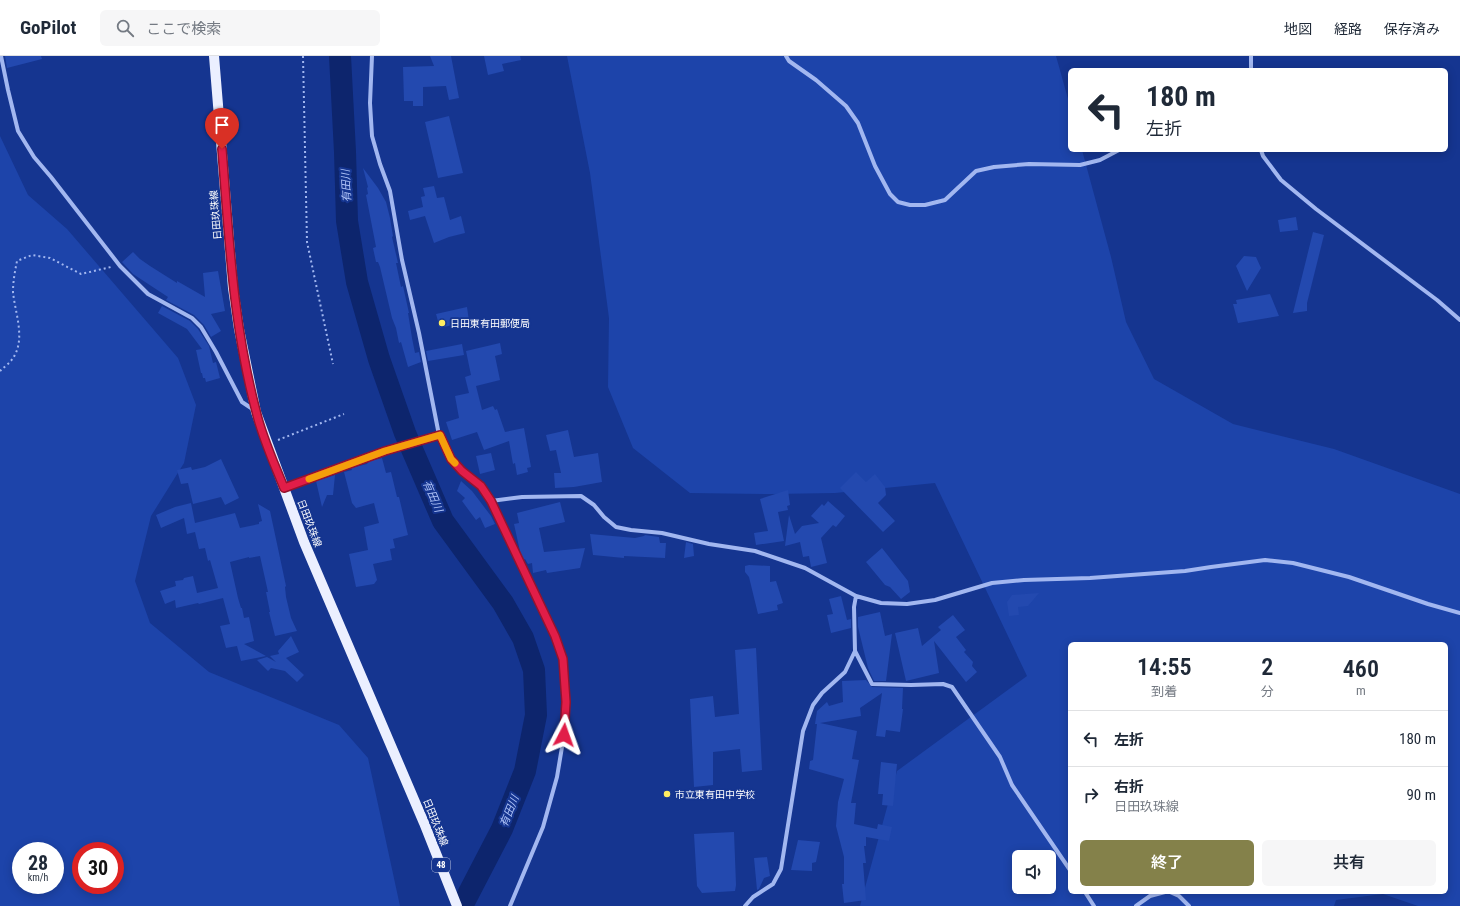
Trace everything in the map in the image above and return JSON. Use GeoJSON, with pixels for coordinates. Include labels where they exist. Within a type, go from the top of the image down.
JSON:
{"type":"FeatureCollection","features":[{"type":"Feature","properties":{"kind":"main road","name":"日田玖珠線"},"geometry":{"type":"LineString","coordinates":[[214,56],[233,288],[239,329],[256,412],[304,542],[424,823],[457,906]]}},
{"type":"Feature","properties":{"kind":"street"},"geometry":{"type":"LineString","coordinates":[[1,56],[18,131],[34,157],[120,266],[148,294],[192,318],[201,327],[242,402],[256,412]]}},
{"type":"Feature","properties":{"kind":"street"},"geometry":{"type":"LineString","coordinates":[[372,56],[370,103],[372,136],[380,164],[390,190],[402,260],[440,435],[451,459],[462,471],[481,486],[491,501],[555,636],[563,659],[566,702],[564,735],[557,777],[543,827],[510,906]]}},
{"type":"Feature","properties":{"kind":"street"},"geometry":{"type":"LineString","coordinates":[[786,56],[790,61],[846,106],[858,123],[875,166],[890,194],[898,202],[910,206],[925,205],[945,200],[976,171],[994,167],[1029,164],[1080,165],[1100,160],[1115,152]]}},
{"type":"Feature","properties":{"kind":"street"},"geometry":{"type":"LineString","coordinates":[[1251,56],[1251,68]]}},
{"type":"Feature","properties":{"kind":"street"},"geometry":{"type":"LineString","coordinates":[[1261,152],[1262,156],[1281,180],[1316,209],[1437,300],[1460,320]]}},
{"type":"Feature","properties":{"kind":"street"},"geometry":{"type":"LineString","coordinates":[[284,488],[385,451],[440,435]]}},
{"type":"Feature","properties":{"kind":"street"},"geometry":{"type":"LineString","coordinates":[[491,501],[522,497],[581,496],[594,505],[604,517],[616,527],[662,533],[709,544],[755,551],[805,568],[856,596],[881,603],[907,604],[935,600],[992,583],[1185,571],[1264,560],[1293,564],[1349,576],[1428,604],[1460,613]]}},
{"type":"Feature","properties":{"kind":"street"},"geometry":{"type":"LineString","coordinates":[[856,596],[854,607],[856,651],[872,684],[943,684],[952,687],[1000,757],[1012,785],[1068,867]]}},
{"type":"Feature","properties":{"kind":"street"},"geometry":{"type":"LineString","coordinates":[[745,906],[753,897],[773,884],[780,869],[803,731],[813,705],[822,693],[845,672],[856,651]]}},
{"type":"Feature","properties":{"kind":"street"},"geometry":{"type":"LineString","coordinates":[[1086,894],[1094,906]]}},
{"type":"Feature","properties":{"kind":"street"},"geometry":{"type":"LineString","coordinates":[[1136,906],[1150,896],[1158,894]]}},
{"type":"Feature","properties":{"kind":"street"},"geometry":{"type":"LineString","coordinates":[[1174,894],[1179,896],[1189,906]]}},
{"type":"Feature","properties":{"kind":"path"},"geometry":{"type":"LineString","coordinates":[[303,56],[307,242],[333,364]]}},
{"type":"Feature","properties":{"kind":"path"},"geometry":{"type":"LineString","coordinates":[[0,371],[13,358],[19,344],[19,330],[13,291],[14,273],[17,261],[32,255],[50,258],[81,274],[120,266]]}},
{"type":"Feature","properties":{"kind":"path"},"geometry":{"type":"LineString","coordinates":[[267,444],[344,414]]}},
{"type":"Feature","properties":{"kind":"shaded area"},"geometry":{"type":"Polygon","coordinates":[[[567,56],[1056,56],[1068,99],[1068,152],[1083,152],[1111,257],[1126,322],[1154,379],[1233,424],[1334,449],[1460,494],[1460,906],[1418,906],[1383,894],[1336,900],[1334,906],[860,906],[897,771],[1027,676],[935,483],[835,493],[690,493],[633,448],[608,387],[609,318],[590,173],[567,56]]]}},
{"type":"Feature","properties":{"kind":"shaded area"},"geometry":{"type":"Polygon","coordinates":[[[0,136],[28,195],[67,229],[178,358],[196,405],[184,463],[151,516],[135,581],[150,623],[209,672],[339,725],[368,758],[400,906],[0,906],[0,136]]]}},
{"type":"Feature","properties":{"kind":"building"},"geometry":{"type":"Polygon","coordinates":[[[5,56],[41,56],[42,59],[7,68],[5,56]]]}},
{"type":"Feature","properties":{"kind":"building"},"geometry":{"type":"Polygon","coordinates":[[[430,56],[451,56],[459,98],[449,100],[446,86],[423,87],[423,106],[413,106],[413,101],[404,101],[403,67],[434,66],[430,56]]]}},
{"type":"Feature","properties":{"kind":"building"},"geometry":{"type":"Polygon","coordinates":[[[484,56],[520,56],[521,60],[502,64],[504,71],[488,75],[484,56]]]}},
{"type":"Feature","properties":{"kind":"building"},"geometry":{"type":"Polygon","coordinates":[[[449,116],[463,173],[438,178],[425,122],[449,116]]]}},
{"type":"Feature","properties":{"kind":"building"},"geometry":{"type":"Polygon","coordinates":[[[363,168],[378,188],[386,202],[390,218],[392,237],[398,263],[396,263],[401,287],[403,286],[409,313],[415,353],[419,352],[421,362],[408,367],[392,318],[380,267],[378,262],[376,262],[373,248],[376,247],[366,195],[368,194],[368,187],[363,168]]]}},
{"type":"Feature","properties":{"kind":"building"},"geometry":{"type":"Polygon","coordinates":[[[434,186],[437,198],[444,197],[450,220],[461,216],[465,233],[434,243],[425,216],[410,220],[408,211],[423,207],[421,197],[425,196],[423,188],[434,186]]]}},
{"type":"Feature","properties":{"kind":"building"},"geometry":{"type":"Polygon","coordinates":[[[1296,217],[1298,230],[1280,232],[1278,220],[1296,217]]]}},
{"type":"Feature","properties":{"kind":"building"},"geometry":{"type":"Polygon","coordinates":[[[1313,232],[1324,235],[1307,303],[1307,311],[1293,313],[1313,232]]]}},
{"type":"Feature","properties":{"kind":"building"},"geometry":{"type":"Polygon","coordinates":[[[133,252],[140,259],[177,283],[177,281],[205,297],[203,273],[218,271],[225,311],[211,314],[221,331],[211,337],[204,325],[194,315],[166,300],[168,297],[133,274],[122,262],[133,252]]]}},
{"type":"Feature","properties":{"kind":"building"},"geometry":{"type":"Polygon","coordinates":[[[1244,256],[1256,257],[1261,268],[1247,291],[1236,266],[1244,256]]]}},
{"type":"Feature","properties":{"kind":"building"},"geometry":{"type":"Polygon","coordinates":[[[1270,294],[1279,316],[1238,323],[1233,304],[1237,304],[1236,300],[1270,294]]]}},
{"type":"Feature","properties":{"kind":"building"},"geometry":{"type":"Polygon","coordinates":[[[162,306],[190,321],[198,329],[209,346],[213,363],[216,362],[220,378],[206,382],[201,373],[196,350],[202,349],[187,329],[158,313],[162,306]]]}},
{"type":"Feature","properties":{"kind":"building"},"geometry":{"type":"Polygon","coordinates":[[[467,307],[469,321],[440,328],[436,314],[467,307]]]}},
{"type":"Feature","properties":{"kind":"building"},"geometry":{"type":"Polygon","coordinates":[[[500,343],[502,354],[495,356],[500,380],[476,386],[482,410],[493,406],[495,410],[497,409],[505,432],[524,428],[531,467],[527,468],[528,472],[517,475],[515,463],[513,464],[509,441],[484,450],[477,432],[452,440],[446,422],[459,418],[455,396],[469,393],[465,377],[471,375],[466,351],[500,343]]]}},
{"type":"Feature","properties":{"kind":"building"},"geometry":{"type":"Polygon","coordinates":[[[462,344],[464,355],[428,361],[426,351],[462,344]]]}},
{"type":"Feature","properties":{"kind":"building"},"geometry":{"type":"Polygon","coordinates":[[[568,430],[574,457],[598,453],[602,482],[574,487],[555,488],[554,473],[561,473],[556,450],[550,451],[546,435],[568,430]]]}},
{"type":"Feature","properties":{"kind":"building"},"geometry":{"type":"Polygon","coordinates":[[[491,453],[495,470],[480,474],[476,456],[491,453]]]}},
{"type":"Feature","properties":{"kind":"building"},"geometry":{"type":"Polygon","coordinates":[[[382,458],[386,473],[391,472],[397,497],[399,497],[408,535],[393,539],[395,548],[390,549],[392,560],[373,564],[377,580],[374,584],[356,587],[349,554],[368,550],[364,527],[379,523],[374,503],[356,508],[352,503],[344,472],[352,470],[351,468],[367,464],[369,461],[382,458]]]}},
{"type":"Feature","properties":{"kind":"building"},"geometry":{"type":"Polygon","coordinates":[[[221,459],[239,498],[225,505],[221,497],[193,504],[188,483],[181,484],[177,470],[191,467],[192,470],[205,467],[221,459]]]}},
{"type":"Feature","properties":{"kind":"building"},"geometry":{"type":"Polygon","coordinates":[[[856,472],[866,482],[875,474],[885,487],[886,495],[878,503],[895,521],[883,532],[840,488],[856,472]]]}},
{"type":"Feature","properties":{"kind":"building"},"geometry":{"type":"Polygon","coordinates":[[[335,475],[333,495],[327,495],[322,507],[316,481],[335,475]]]}},
{"type":"Feature","properties":{"kind":"building"},"geometry":{"type":"Polygon","coordinates":[[[461,481],[472,491],[491,516],[495,524],[485,528],[480,517],[476,520],[462,501],[465,498],[457,491],[461,481]]]}},
{"type":"Feature","properties":{"kind":"building"},"geometry":{"type":"Polygon","coordinates":[[[788,490],[790,505],[787,506],[788,510],[778,512],[784,541],[756,545],[754,533],[768,531],[760,499],[788,490]]]}},
{"type":"Feature","properties":{"kind":"building"},"geometry":{"type":"Polygon","coordinates":[[[828,501],[845,516],[836,527],[833,525],[821,538],[827,563],[811,567],[809,556],[803,557],[800,542],[785,546],[789,515],[795,534],[802,526],[819,523],[811,516],[822,504],[824,506],[828,501]]]}},
{"type":"Feature","properties":{"kind":"building"},"geometry":{"type":"Polygon","coordinates":[[[560,502],[565,522],[539,528],[544,552],[585,548],[580,568],[547,573],[546,570],[533,573],[532,563],[528,564],[521,556],[514,524],[519,523],[517,513],[560,502]]]}},
{"type":"Feature","properties":{"kind":"building"},"geometry":{"type":"Polygon","coordinates":[[[191,503],[195,523],[235,513],[240,528],[259,524],[259,522],[262,521],[258,504],[270,511],[286,586],[286,597],[291,618],[297,631],[275,636],[269,612],[266,592],[268,592],[260,556],[230,562],[244,618],[249,617],[254,641],[244,644],[266,656],[241,661],[237,646],[226,648],[220,626],[230,624],[223,598],[176,608],[175,600],[165,604],[160,591],[176,586],[175,581],[183,580],[184,578],[193,576],[197,593],[218,588],[205,548],[199,549],[195,532],[187,534],[184,518],[161,528],[156,515],[175,507],[191,503]]]}},
{"type":"Feature","properties":{"kind":"building"},"geometry":{"type":"Polygon","coordinates":[[[590,534],[635,538],[645,535],[659,537],[660,543],[666,543],[665,558],[624,556],[624,558],[593,555],[590,534]]]}},
{"type":"Feature","properties":{"kind":"building"},"geometry":{"type":"Polygon","coordinates":[[[686,542],[693,544],[694,556],[684,558],[686,542]]]}},
{"type":"Feature","properties":{"kind":"building"},"geometry":{"type":"Polygon","coordinates":[[[882,548],[908,581],[910,592],[901,599],[890,587],[885,585],[866,562],[882,548]]]}},
{"type":"Feature","properties":{"kind":"building"},"geometry":{"type":"Polygon","coordinates":[[[745,566],[770,566],[770,582],[776,581],[783,603],[777,605],[778,610],[758,614],[749,577],[745,572],[745,566]]]}},
{"type":"Feature","properties":{"kind":"building"},"geometry":{"type":"Polygon","coordinates":[[[1039,593],[1028,606],[1018,607],[1019,615],[1009,616],[1007,602],[1012,595],[1039,593]]]}},
{"type":"Feature","properties":{"kind":"building"},"geometry":{"type":"Polygon","coordinates":[[[841,596],[847,620],[851,619],[851,628],[831,633],[827,615],[833,614],[829,599],[841,596]]]}},
{"type":"Feature","properties":{"kind":"building"},"geometry":{"type":"Polygon","coordinates":[[[880,612],[885,636],[892,634],[886,681],[874,681],[868,668],[858,627],[858,617],[880,612]]]}},
{"type":"Feature","properties":{"kind":"building"},"geometry":{"type":"Polygon","coordinates":[[[953,615],[965,630],[956,637],[966,650],[964,652],[973,662],[972,666],[977,672],[966,682],[934,641],[939,673],[906,681],[895,633],[918,628],[922,646],[941,630],[938,627],[953,615]]]}},
{"type":"Feature","properties":{"kind":"building"},"geometry":{"type":"Polygon","coordinates":[[[291,636],[299,652],[286,658],[304,675],[297,682],[285,671],[271,668],[268,671],[257,660],[267,657],[276,662],[270,656],[279,654],[278,651],[291,636]]]}},
{"type":"Feature","properties":{"kind":"building"},"geometry":{"type":"Polygon","coordinates":[[[756,648],[762,770],[742,772],[740,749],[713,752],[713,785],[694,787],[690,699],[713,696],[715,717],[739,714],[735,650],[756,648]]]}},
{"type":"Feature","properties":{"kind":"building"},"geometry":{"type":"Polygon","coordinates":[[[866,680],[872,687],[903,688],[903,709],[900,732],[886,730],[885,737],[876,736],[882,693],[860,708],[861,716],[820,723],[857,731],[852,759],[859,760],[851,803],[856,803],[854,824],[877,829],[878,824],[892,827],[889,841],[866,837],[866,846],[864,846],[866,863],[863,863],[866,900],[844,903],[842,884],[844,884],[844,857],[836,826],[838,802],[844,779],[809,769],[810,761],[813,760],[817,711],[827,702],[829,706],[843,702],[842,681],[866,680]]]}},
{"type":"Feature","properties":{"kind":"building"},"geometry":{"type":"Polygon","coordinates":[[[881,762],[897,764],[893,806],[882,805],[883,794],[878,794],[881,762]]]}},
{"type":"Feature","properties":{"kind":"building"},"geometry":{"type":"Polygon","coordinates":[[[734,832],[735,891],[702,893],[697,886],[694,834],[734,832]]]}},
{"type":"Feature","properties":{"kind":"building"},"geometry":{"type":"Polygon","coordinates":[[[798,840],[820,842],[816,862],[812,863],[812,871],[791,870],[798,840]]]}},
{"type":"Feature","properties":{"kind":"building"},"geometry":{"type":"Polygon","coordinates":[[[767,857],[770,876],[764,878],[759,889],[757,890],[754,858],[767,857]]]}},
{"type":"Feature","properties":{"kind":"waterway","name":"有田川"},"geometry":{"type":"LineString","coordinates":[[340,56],[347,221],[357,282],[379,359],[405,433],[443,521],[503,603],[523,638],[534,670],[536,715],[525,771],[502,829],[462,906]]}},
{"type":"Feature","properties":{"kind":"slow traffic"},"geometry":{"type":"LineString","coordinates":[[309,479],[385,451],[440,435],[451,459],[455,463]]}},
{"type":"Feature","properties":{"kind":"place","name":"日田東有田郵便局"},"geometry":{"type":"Point","coordinates":[442,323]}},
{"type":"Feature","properties":{"kind":"place","name":"市立東有田中学校"},"geometry":{"type":"Point","coordinates":[667,794]}},
{"type":"Feature","properties":{"kind":"route"},"geometry":{"type":"LineString","coordinates":[[222,149],[233,288],[239,329],[256,412],[284,488],[385,451],[440,435],[451,459],[462,471],[481,486],[491,501],[555,636],[563,659],[566,702],[564,735]]}}]}
